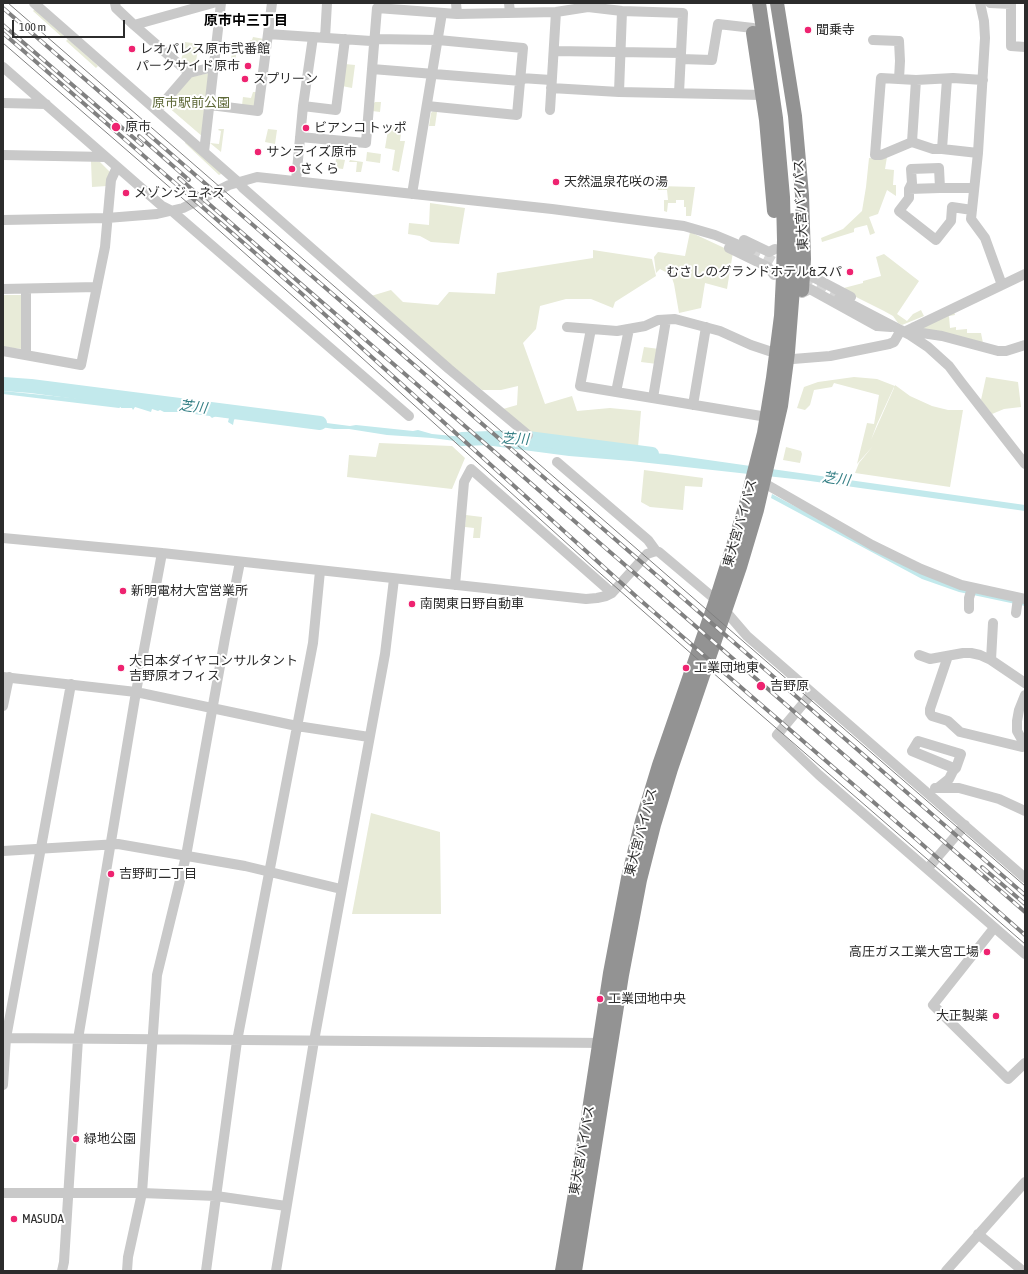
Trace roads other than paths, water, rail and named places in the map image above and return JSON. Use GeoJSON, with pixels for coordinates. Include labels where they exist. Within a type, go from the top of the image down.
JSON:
{"type":"FeatureCollection","features":[{"type":"Feature","properties":{"kind":"highway","name":"東大宮バイパス"},"geometry":{"type":"LineString","coordinates":[[749,3],[763,95],[773,195],[775,249],[768,386],[772,410]]}},
{"type":"Feature","properties":{"kind":"highway","name":"東大宮バイパス"},"geometry":{"type":"LineString","coordinates":[[562,1271],[606,1043],[622,975],[640,880],[654,824],[676,755],[740,567],[764,460],[772,410],[780,316],[784,240],[783,204],[781,161],[776,118],[759,3]]}},
{"type":"Feature","properties":{"kind":"highway","name":"東大宮バイパス"},"geometry":{"type":"LineString","coordinates":[[768,3],[790,160],[793,211],[794,276],[788,352],[772,410]]}},
{"type":"Feature","properties":{"kind":"highway","name":"東大宮バイパス"},"geometry":{"type":"LineString","coordinates":[[772,410],[793,359],[804,270],[802,195],[796,130],[778,3]]}},
{"type":"Feature","properties":{"kind":"highway","name":"東大宮バイパス"},"geometry":{"type":"LineString","coordinates":[[575,1271],[606,1043],[610,973],[628,878],[642,821],[662,758],[758,482]]}},
{"type":"Feature","properties":{"kind":"street"},"geometry":{"type":"LineString","coordinates":[[34,3],[157,110],[448,369],[528,435]]}},
{"type":"Feature","properties":{"kind":"street"},"geometry":{"type":"LineString","coordinates":[[115,3],[116,8],[189,73]]}},
{"type":"Feature","properties":{"kind":"street"},"geometry":{"type":"LineString","coordinates":[[134,25],[213,3]]}},
{"type":"Feature","properties":{"kind":"street"},"geometry":{"type":"LineString","coordinates":[[204,152],[221,3]]}},
{"type":"Feature","properties":{"kind":"street"},"geometry":{"type":"LineString","coordinates":[[210,105],[258,111],[272,3]]}},
{"type":"Feature","properties":{"kind":"street"},"geometry":{"type":"LineString","coordinates":[[325,38],[327,3],[336,3]]}},
{"type":"Feature","properties":{"kind":"street"},"geometry":{"type":"LineString","coordinates":[[456,3],[456,14]]}},
{"type":"Feature","properties":{"kind":"street"},"geometry":{"type":"LineString","coordinates":[[980,3],[984,21],[985,38],[978,153],[971,219],[985,238],[1002,285]]}},
{"type":"Feature","properties":{"kind":"street"},"geometry":{"type":"LineString","coordinates":[[990,3],[1011,4],[1011,46],[1025,47]]}},
{"type":"Feature","properties":{"kind":"street"},"geometry":{"type":"LineString","coordinates":[[300,137],[366,143],[374,39],[373,5],[412,7],[442,13],[456,14],[510,8],[556,12],[588,5],[622,11],[683,13],[679,93]]}},
{"type":"Feature","properties":{"kind":"street"},"geometry":{"type":"LineString","coordinates":[[619,92],[622,11]]}},
{"type":"Feature","properties":{"kind":"street"},"geometry":{"type":"LineString","coordinates":[[550,110],[556,12]]}},
{"type":"Feature","properties":{"kind":"street"},"geometry":{"type":"LineString","coordinates":[[412,194],[442,13]]}},
{"type":"Feature","properties":{"kind":"street"},"geometry":{"type":"LineString","coordinates":[[554,51],[620,52],[680,56],[712,60],[718,24],[753,28]]}},
{"type":"Feature","properties":{"kind":"street"},"geometry":{"type":"LineString","coordinates":[[268,34],[371,41],[374,39],[438,40],[523,48],[517,115],[427,106]]}},
{"type":"Feature","properties":{"kind":"street"},"geometry":{"type":"LineString","coordinates":[[296,181],[303,106],[313,37]]}},
{"type":"Feature","properties":{"kind":"street"},"geometry":{"type":"LineString","coordinates":[[303,106],[336,110],[345,39]]}},
{"type":"Feature","properties":{"kind":"street"},"geometry":{"type":"LineString","coordinates":[[873,40],[899,41],[899,79]]}},
{"type":"Feature","properties":{"kind":"street"},"geometry":{"type":"LineString","coordinates":[[3,67],[162,206],[172,211],[410,416]]}},
{"type":"Feature","properties":{"kind":"street"},"geometry":{"type":"LineString","coordinates":[[157,110],[189,73],[213,67]]}},
{"type":"Feature","properties":{"kind":"street"},"geometry":{"type":"LineString","coordinates":[[372,69],[521,80],[619,92],[763,95]]}},
{"type":"Feature","properties":{"kind":"street"},"geometry":{"type":"LineString","coordinates":[[978,153],[933,149],[912,142],[881,155],[875,155],[881,78],[916,80],[983,80]]}},
{"type":"Feature","properties":{"kind":"street"},"geometry":{"type":"LineString","coordinates":[[942,149],[947,79]]}},
{"type":"Feature","properties":{"kind":"street"},"geometry":{"type":"LineString","coordinates":[[912,142],[916,80]]}},
{"type":"Feature","properties":{"kind":"street"},"geometry":{"type":"LineString","coordinates":[[3,103],[46,104]]}},
{"type":"Feature","properties":{"kind":"street"},"geometry":{"type":"LineString","coordinates":[[3,155],[106,156]]}},
{"type":"Feature","properties":{"kind":"street"},"geometry":{"type":"LineString","coordinates":[[3,351],[81,365],[105,247],[111,180],[117,167]]}},
{"type":"Feature","properties":{"kind":"street"},"geometry":{"type":"LineString","coordinates":[[940,188],[939,168],[911,169],[912,182],[909,189],[909,198],[898,211],[936,240],[951,221],[952,207],[972,210]]}},
{"type":"Feature","properties":{"kind":"street"},"geometry":{"type":"LineString","coordinates":[[3,220],[107,218],[157,214],[183,208],[238,182],[257,176],[552,208],[684,226],[699,229],[751,250]]}},
{"type":"Feature","properties":{"kind":"street"},"geometry":{"type":"LineString","coordinates":[[909,189],[974,188]]}},
{"type":"Feature","properties":{"kind":"street"},"geometry":{"type":"LineString","coordinates":[[648,221],[680,219],[694,221],[714,227],[769,252],[775,249]]}},
{"type":"Feature","properties":{"kind":"street"},"geometry":{"type":"LineString","coordinates":[[648,221],[683,228],[768,266],[774,276]]}},
{"type":"Feature","properties":{"kind":"street"},"geometry":{"type":"LineString","coordinates":[[804,270],[813,277],[882,313],[900,330]]}},
{"type":"Feature","properties":{"kind":"street"},"geometry":{"type":"LineString","coordinates":[[802,293],[810,289],[876,326],[900,330],[914,327],[1025,274]]}},
{"type":"Feature","properties":{"kind":"street"},"geometry":{"type":"LineString","coordinates":[[3,289],[26,290],[97,287]]}},
{"type":"Feature","properties":{"kind":"street"},"geometry":{"type":"LineString","coordinates":[[26,290],[26,355]]}},
{"type":"Feature","properties":{"kind":"street"},"geometry":{"type":"LineString","coordinates":[[839,298],[925,344],[948,366],[1025,464]]}},
{"type":"Feature","properties":{"kind":"street"},"geometry":{"type":"LineString","coordinates":[[567,327],[617,331],[646,326],[658,320],[675,319],[720,331],[751,346],[769,351]]}},
{"type":"Feature","properties":{"kind":"street"},"geometry":{"type":"LineString","coordinates":[[653,398],[666,320]]}},
{"type":"Feature","properties":{"kind":"street"},"geometry":{"type":"LineString","coordinates":[[693,405],[706,327]]}},
{"type":"Feature","properties":{"kind":"street"},"geometry":{"type":"LineString","coordinates":[[914,327],[922,333],[942,336],[998,351],[1006,351],[1025,345]]}},
{"type":"Feature","properties":{"kind":"street"},"geometry":{"type":"LineString","coordinates":[[591,329],[580,386],[693,405],[772,410]]}},
{"type":"Feature","properties":{"kind":"street"},"geometry":{"type":"LineString","coordinates":[[616,392],[629,329]]}},
{"type":"Feature","properties":{"kind":"street"},"geometry":{"type":"LineString","coordinates":[[793,359],[830,356],[889,344],[894,342],[900,330]]}},
{"type":"Feature","properties":{"kind":"street"},"geometry":{"type":"LineString","coordinates":[[557,462],[648,540],[656,551],[664,555],[716,600],[747,636],[966,825],[1025,878]]}},
{"type":"Feature","properties":{"kind":"street"},"geometry":{"type":"LineString","coordinates":[[455,585],[464,482],[471,470],[612,592]]}},
{"type":"Feature","properties":{"kind":"street"},"geometry":{"type":"LineString","coordinates":[[758,482],[885,552],[921,570],[956,584],[971,593],[1019,604]]}},
{"type":"Feature","properties":{"kind":"street"},"geometry":{"type":"LineString","coordinates":[[3,538],[162,553],[394,579],[586,598],[606,596],[612,592],[647,554],[656,551]]}},
{"type":"Feature","properties":{"kind":"street"},"geometry":{"type":"LineString","coordinates":[[62,1271],[64,1262],[78,1039],[136,692],[162,553]]}},
{"type":"Feature","properties":{"kind":"street"},"geometry":{"type":"LineString","coordinates":[[127,1271],[128,1257],[142,1193],[157,975],[186,856],[240,562]]}},
{"type":"Feature","properties":{"kind":"street"},"geometry":{"type":"LineString","coordinates":[[206,1271],[237,1041],[268,872],[313,643],[320,570]]}},
{"type":"Feature","properties":{"kind":"street"},"geometry":{"type":"LineString","coordinates":[[276,1271],[314,1041],[385,654],[394,579]]}},
{"type":"Feature","properties":{"kind":"street"},"geometry":{"type":"LineString","coordinates":[[969,609],[971,593]]}},
{"type":"Feature","properties":{"kind":"street"},"geometry":{"type":"LineString","coordinates":[[991,660],[993,623]]}},
{"type":"Feature","properties":{"kind":"street"},"geometry":{"type":"LineString","coordinates":[[919,655],[930,659],[971,653],[991,660],[1025,682]]}},
{"type":"Feature","properties":{"kind":"street"},"geometry":{"type":"LineString","coordinates":[[948,656],[930,709],[932,716],[948,721],[960,732],[1022,747],[1025,746],[1017,731],[1022,715],[1025,695]]}},
{"type":"Feature","properties":{"kind":"street"},"geometry":{"type":"LineString","coordinates":[[3,706],[6,677],[136,692],[213,707],[297,726],[369,737]]}},
{"type":"Feature","properties":{"kind":"street"},"geometry":{"type":"LineString","coordinates":[[3,1085],[5,1038],[42,849],[72,684]]}},
{"type":"Feature","properties":{"kind":"street"},"geometry":{"type":"LineString","coordinates":[[812,693],[777,736],[819,775],[928,868],[1025,954]]}},
{"type":"Feature","properties":{"kind":"street"},"geometry":{"type":"LineString","coordinates":[[939,788],[948,779],[953,771]]}},
{"type":"Feature","properties":{"kind":"street"},"geometry":{"type":"LineString","coordinates":[[924,789],[959,788],[999,799],[1025,811]]}},
{"type":"Feature","properties":{"kind":"street"},"geometry":{"type":"LineString","coordinates":[[928,868],[966,825]]}},
{"type":"Feature","properties":{"kind":"street"},"geometry":{"type":"LineString","coordinates":[[3,851],[118,844],[268,872],[341,889]]}},
{"type":"Feature","properties":{"kind":"street"},"geometry":{"type":"LineString","coordinates":[[994,928],[933,1005],[1008,1079],[1025,1063]]}},
{"type":"Feature","properties":{"kind":"street"},"geometry":{"type":"LineString","coordinates":[[5,1038],[606,1043]]}},
{"type":"Feature","properties":{"kind":"street"},"geometry":{"type":"LineString","coordinates":[[946,1271],[1025,1182]]}},
{"type":"Feature","properties":{"kind":"street"},"geometry":{"type":"LineString","coordinates":[[3,1193],[142,1193],[216,1196],[286,1206]]}},
{"type":"Feature","properties":{"kind":"street"},"geometry":{"type":"LineString","coordinates":[[978,1234],[1023,1271]]}},
{"type":"Feature","properties":{"kind":"water"},"geometry":{"type":"Polygon","coordinates":[[[3,391],[83,399],[85,392],[89,395],[85,400],[93,399],[139,402],[140,404],[209,413],[233,413],[301,422],[303,420],[350,426],[356,425],[413,431],[418,430],[432,434],[546,445],[666,454],[1025,505],[1025,511],[803,480],[631,461],[569,456],[432,438],[387,435],[287,422],[236,417],[233,425],[228,422],[229,418],[216,416],[212,418],[209,415],[183,412],[164,412],[152,409],[151,412],[135,407],[133,410],[132,408],[119,408],[3,394],[3,391]]]}},
{"type":"Feature","properties":{"kind":"water"},"geometry":{"type":"Polygon","coordinates":[[[772,494],[903,564],[1025,601],[1025,606],[959,592],[922,579],[771,498],[772,494]]]}},
{"type":"Feature","properties":{"kind":"waterway","name":"芝川"},"geometry":{"type":"LineString","coordinates":[[3,384],[31,386],[320,423]]}},
{"type":"Feature","properties":{"kind":"waterway","name":"芝川"},"geometry":{"type":"LineString","coordinates":[[462,439],[520,437],[652,454]]}},
{"type":"Feature","properties":{"kind":"tunnel"},"geometry":{"type":"LineString","coordinates":[[751,250],[839,298]]}},
{"type":"Feature","properties":{"kind":"tram line"},"geometry":{"type":"LineString","coordinates":[[8,3],[1025,886]]}},
{"type":"Feature","properties":{"kind":"tram line"},"geometry":{"type":"LineString","coordinates":[[3,43],[204,217],[593,567],[1025,944]]}},
{"type":"Feature","properties":{"kind":"railway"},"geometry":{"type":"LineString","coordinates":[[3,8],[1025,895]]}},
{"type":"Feature","properties":{"kind":"railway"},"geometry":{"type":"LineString","coordinates":[[3,25],[142,145]]}},
{"type":"Feature","properties":{"kind":"railway"},"geometry":{"type":"LineString","coordinates":[[3,33],[301,293],[639,599],[1025,935]]}},
{"type":"Feature","properties":{"kind":"railway"},"geometry":{"type":"LineString","coordinates":[[139,136],[189,180]]}},
{"type":"Feature","properties":{"kind":"railway"},"geometry":{"type":"LineString","coordinates":[[179,178],[1025,912]]}},
{"type":"Feature","properties":{"kind":"railway"},"geometry":{"type":"LineString","coordinates":[[982,867],[1025,904]]}},
{"type":"Feature","properties":{"kind":"place","name":"聞乗寺"},"geometry":{"type":"Point","coordinates":[808,30]}},
{"type":"Feature","properties":{"kind":"place","name":"レオパレス原市弐番館"},"geometry":{"type":"Point","coordinates":[132,49]}},
{"type":"Feature","properties":{"kind":"place","name":"パークサイド原市"},"geometry":{"type":"Point","coordinates":[248,66]}},
{"type":"Feature","properties":{"kind":"place","name":"スプリーン"},"geometry":{"type":"Point","coordinates":[245,79]}},
{"type":"Feature","properties":{"kind":"place","name":"原市"},"geometry":{"type":"Point","coordinates":[116,127]}},
{"type":"Feature","properties":{"kind":"place","name":"ビアンコ トッポ"},"geometry":{"type":"Point","coordinates":[306,128]}},
{"type":"Feature","properties":{"kind":"place","name":"サンライズ原市"},"geometry":{"type":"Point","coordinates":[258,152]}},
{"type":"Feature","properties":{"kind":"place","name":"さくら"},"geometry":{"type":"Point","coordinates":[292,169]}},
{"type":"Feature","properties":{"kind":"place","name":"天然温泉花咲の湯"},"geometry":{"type":"Point","coordinates":[556,182]}},
{"type":"Feature","properties":{"kind":"place","name":"メゾンジュネス"},"geometry":{"type":"Point","coordinates":[126,193]}},
{"type":"Feature","properties":{"kind":"place","name":"むさしのグランドホテル&スパ"},"geometry":{"type":"Point","coordinates":[850,272]}},
{"type":"Feature","properties":{"kind":"place","name":"新明電材大宮営業所"},"geometry":{"type":"Point","coordinates":[123,591]}},
{"type":"Feature","properties":{"kind":"place","name":"南関東日野自動車"},"geometry":{"type":"Point","coordinates":[412,604]}},
{"type":"Feature","properties":{"kind":"place","name":"大日本ダイヤコンサルタント 吉野原オフィス"},"geometry":{"type":"Point","coordinates":[121,668]}},
{"type":"Feature","properties":{"kind":"place","name":"工業団地東"},"geometry":{"type":"Point","coordinates":[686,668]}},
{"type":"Feature","properties":{"kind":"place","name":"吉野原"},"geometry":{"type":"Point","coordinates":[761,686]}},
{"type":"Feature","properties":{"kind":"place","name":"吉野町二丁目"},"geometry":{"type":"Point","coordinates":[111,874]}},
{"type":"Feature","properties":{"kind":"place","name":"高圧ガス工業大宮工場"},"geometry":{"type":"Point","coordinates":[987,952]}},
{"type":"Feature","properties":{"kind":"place","name":"工業団地中央"},"geometry":{"type":"Point","coordinates":[600,999]}},
{"type":"Feature","properties":{"kind":"place","name":"大正製薬"},"geometry":{"type":"Point","coordinates":[996,1016]}},
{"type":"Feature","properties":{"kind":"place","name":"緑地公園"},"geometry":{"type":"Point","coordinates":[76,1139]}},
{"type":"Feature","properties":{"kind":"place","name":"MASUDA"},"geometry":{"type":"Point","coordinates":[14,1219]}},
{"type":"Feature","properties":{"kind":"district","name":"原市中三丁目"},"geometry":{"type":"Point","coordinates":[246,21]}},
{"type":"Feature","properties":{"kind":"park label","name":"原市駅前公園"},"geometry":{"type":"Point","coordinates":[191,103]}}]}
